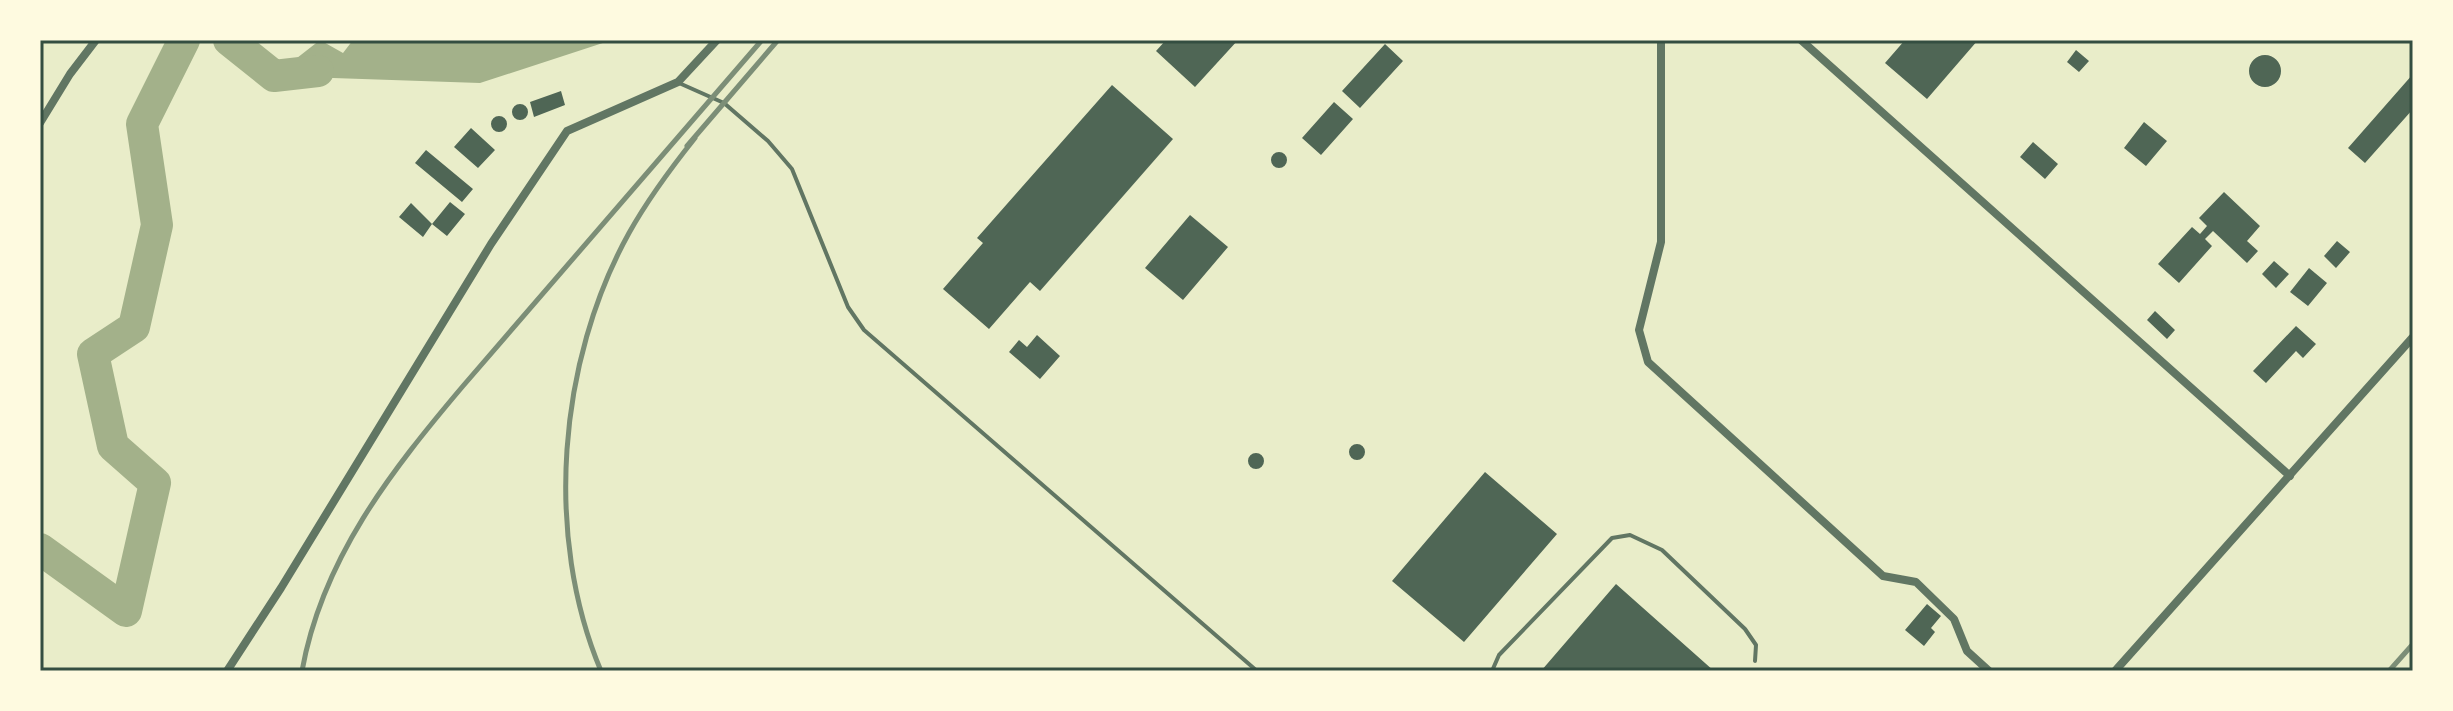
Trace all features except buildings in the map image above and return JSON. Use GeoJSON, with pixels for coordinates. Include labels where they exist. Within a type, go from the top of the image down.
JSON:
{"type":"FeatureCollection","features":[{"type":"Feature","properties":{"kind":"street"},"geometry":{"type":"LineString","coordinates":[[40,123],[70,74],[96,40]]}},
{"type":"Feature","properties":{"kind":"street"},"geometry":{"type":"LineString","coordinates":[[227,671],[491,244],[567,131],[678,82],[717,40]]}},
{"type":"Feature","properties":{"kind":"street"},"geometry":{"type":"LineString","coordinates":[[1661,40],[1661,242],[1639,330],[1648,362],[1883,576],[1916,582],[1954,619],[1967,651],[1989,671]]}},
{"type":"Feature","properties":{"kind":"street"},"geometry":{"type":"LineString","coordinates":[[1801,40],[2290,476]]}},
{"type":"Feature","properties":{"kind":"street"},"geometry":{"type":"LineString","coordinates":[[2115,671],[2413,337]]}},
{"type":"Feature","properties":{"kind":"lane"},"geometry":{"type":"LineString","coordinates":[[678,82],[724,103],[768,141],[792,169],[848,307],[864,330],[1257,671]]}},
{"type":"Feature","properties":{"kind":"lane"},"geometry":{"type":"LineString","coordinates":[[1492,671],[1499,655],[1612,538],[1630,535],[1662,550],[1745,629],[1756,645],[1755,661]]}},
{"type":"Feature","properties":{"kind":"shaded area"},"geometry":{"type":"Polygon","coordinates":[[[320,40],[343,53],[353,40],[612,40],[480,83],[274,76],[320,40]]]}},
{"type":"Feature","properties":{"kind":"waterway"},"geometry":{"type":"LineString","coordinates":[[40,549],[126,611],[155,483],[113,446],[93,354],[134,327],[157,225],[142,124],[184,40]]}},
{"type":"Feature","properties":{"kind":"waterway"},"geometry":{"type":"LineString","coordinates":[[229,40],[274,76],[318,71]]}},
{"type":"Feature","properties":{"kind":"railway"},"geometry":{"type":"LineString","coordinates":[[302,671],[325,591],[343,554],[363,518],[410,451],[762,40]]}},
{"type":"Feature","properties":{"kind":"railway"},"geometry":{"type":"LineString","coordinates":[[687,146],[778,40]]}},
{"type":"Feature","properties":{"kind":"railway"},"geometry":{"type":"LineString","coordinates":[[601,671],[583,619],[571,564],[566,507],[567,449],[574,392],[587,336],[605,283],[644,208],[695,138]]}},
{"type":"Feature","properties":{"kind":"railway"},"geometry":{"type":"LineString","coordinates":[[2389,671],[2413,644]]}}]}
